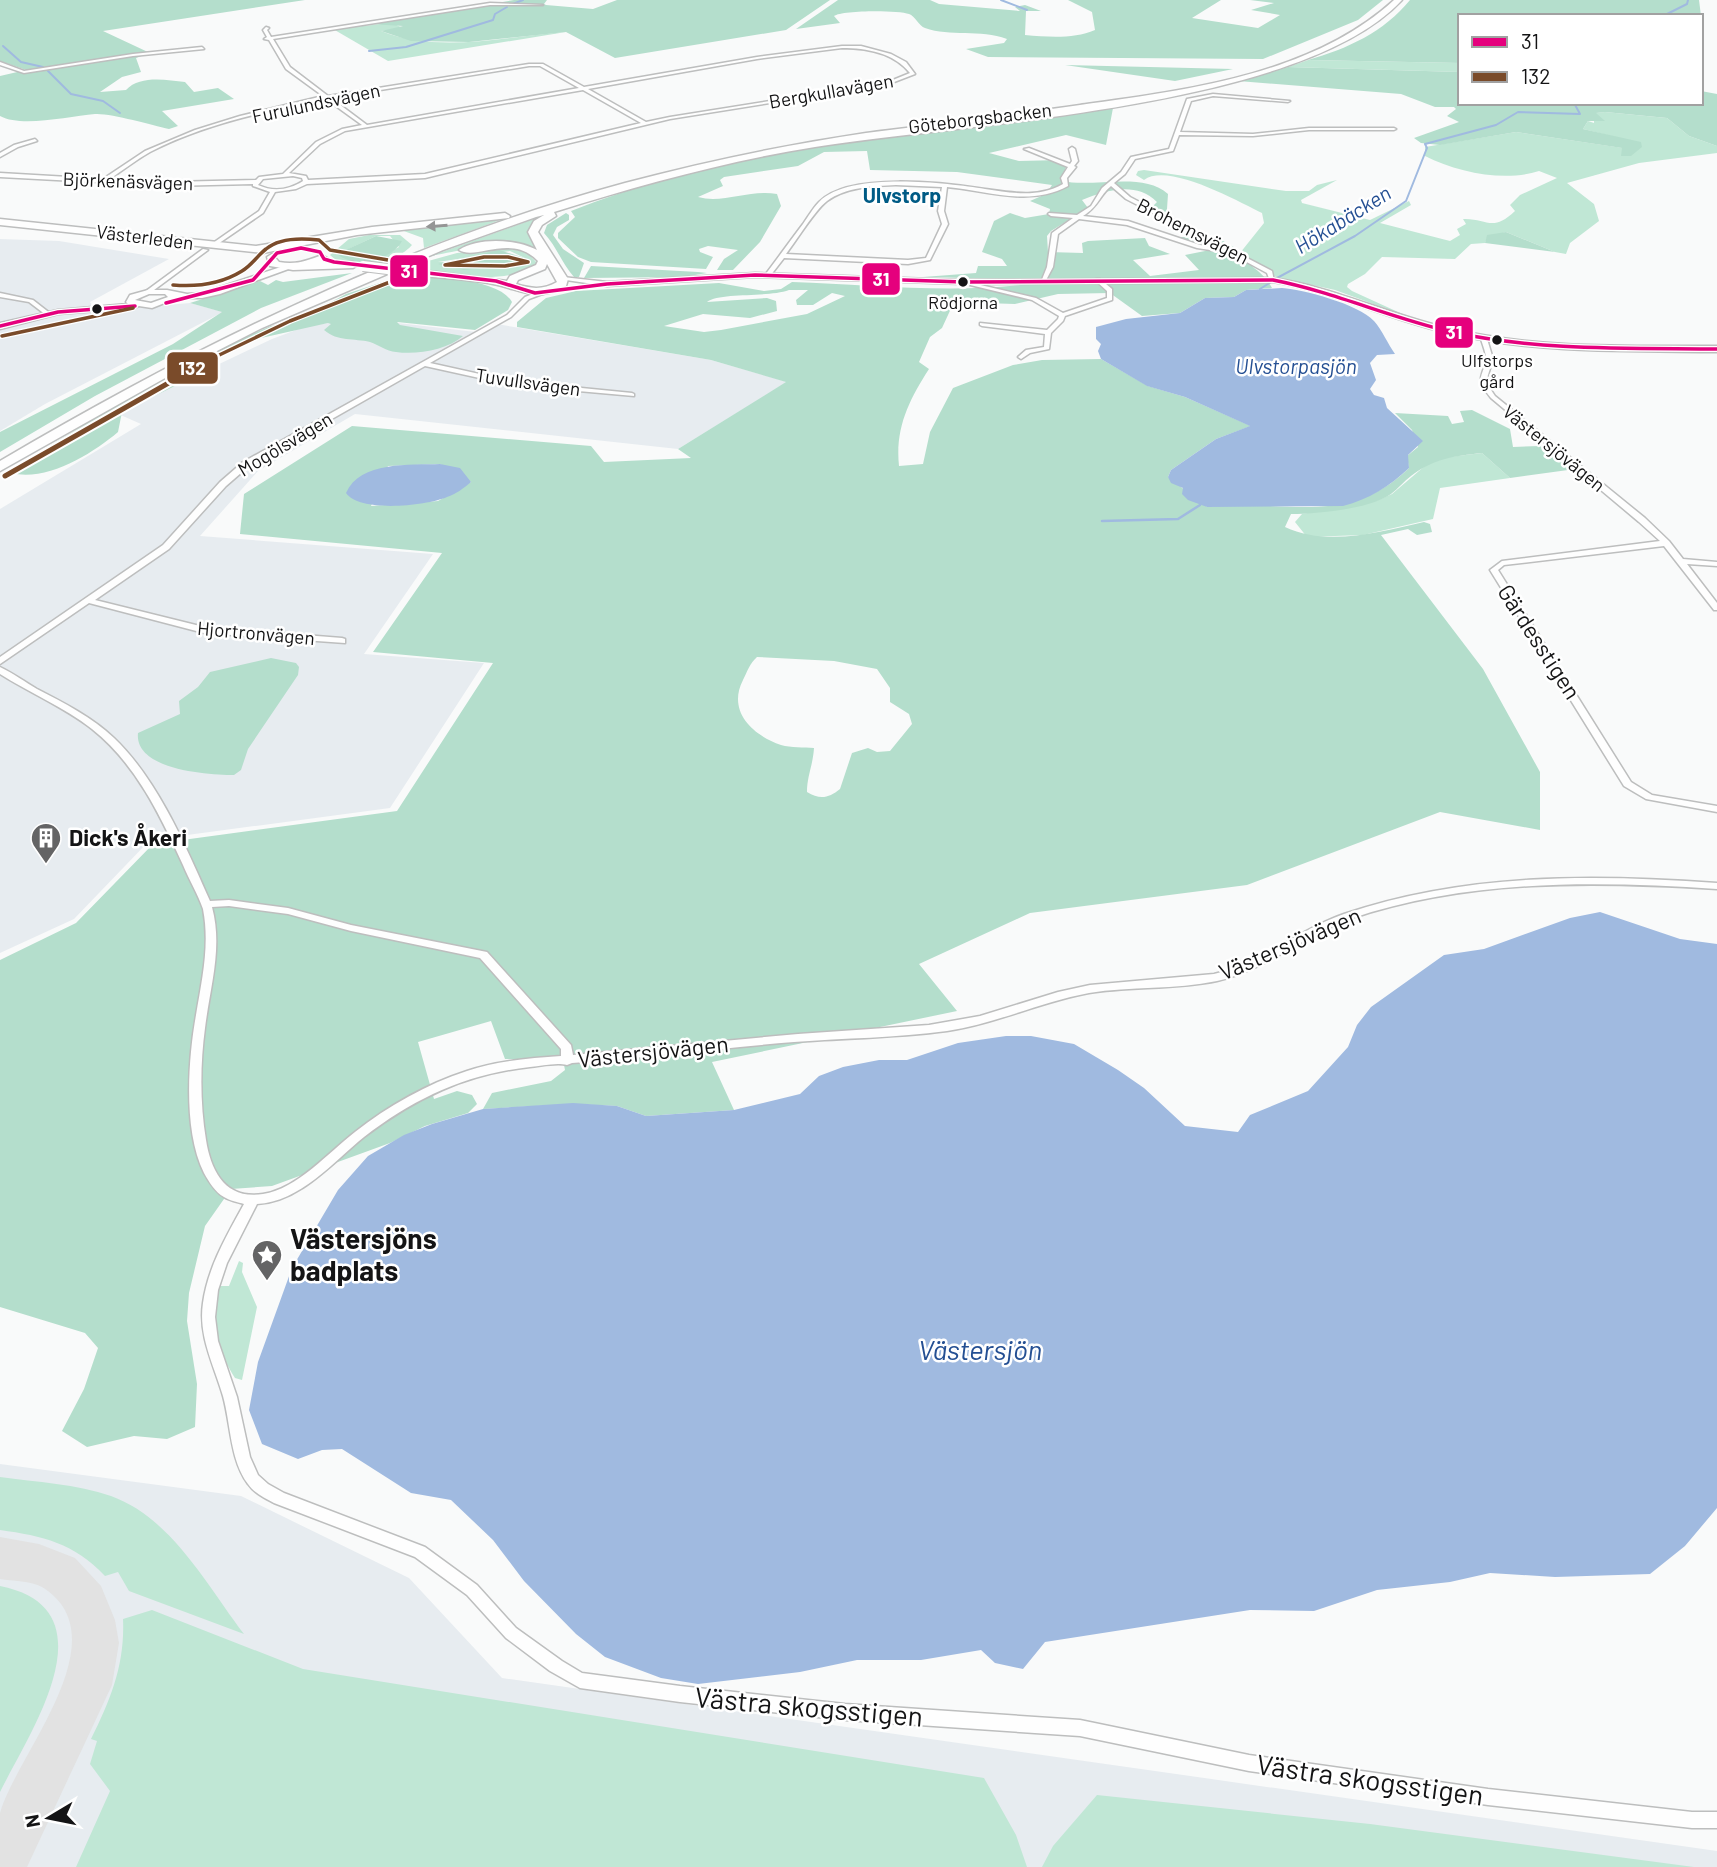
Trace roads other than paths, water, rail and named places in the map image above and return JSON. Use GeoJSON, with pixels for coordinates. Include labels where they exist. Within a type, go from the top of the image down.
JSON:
{"type":"FeatureCollection","features":[{"type":"Feature","properties":{"kind":"highway","name":"Göteborgsbacken"},"geometry":{"type":"LineString","coordinates":[[556,205],[661,174],[796,144],[1091,104],[1228,76],[1330,43],[1364,24],[1391,0]]}},
{"type":"Feature","properties":{"kind":"highway","name":"Göteborgsbacken"},"geometry":{"type":"LineString","coordinates":[[605,193],[692,169],[797,146],[1098,106],[1211,83],[1283,64],[1338,42],[1371,24],[1398,0]]}},
{"type":"Feature","properties":{"kind":"highway"},"geometry":{"type":"LineString","coordinates":[[0,464],[206,349],[308,302],[500,228],[605,193]]}},
{"type":"Feature","properties":{"kind":"highway"},"geometry":{"type":"LineString","coordinates":[[306,248],[322,256],[358,266],[548,291],[562,284],[561,278],[537,242],[535,227],[550,215],[605,193]]}},
{"type":"Feature","properties":{"kind":"highway"},"geometry":{"type":"LineString","coordinates":[[250,250],[382,229],[469,223],[556,205]]}},
{"type":"Feature","properties":{"kind":"highway"},"geometry":{"type":"LineString","coordinates":[[0,464],[108,397],[200,349],[396,261],[556,205]]}},
{"type":"Feature","properties":{"kind":"highway","name":"Västerleden"},"geometry":{"type":"LineString","coordinates":[[0,223],[250,250],[306,248]]}},
{"type":"Feature","properties":{"kind":"highway","name":"Västerleden"},"geometry":{"type":"LineString","coordinates":[[0,223],[100,233],[272,260],[290,267],[358,266]]}},
{"type":"Feature","properties":{"kind":"highway"},"geometry":{"type":"LineString","coordinates":[[303,266],[322,256],[337,242],[362,234],[398,232],[417,240],[396,261]]}},
{"type":"Feature","properties":{"kind":"highway"},"geometry":{"type":"LineString","coordinates":[[306,248],[335,237]]}},
{"type":"Feature","properties":{"kind":"highway"},"geometry":{"type":"LineString","coordinates":[[381,273],[454,252],[503,246],[530,250],[541,258],[541,267],[523,275],[513,287]]}},
{"type":"Feature","properties":{"kind":"highway"},"geometry":{"type":"LineString","coordinates":[[272,260],[290,249]]}},
{"type":"Feature","properties":{"kind":"highway"},"geometry":{"type":"LineString","coordinates":[[412,272],[523,275],[548,273],[561,278]]}},
{"type":"Feature","properties":{"kind":"street"},"geometry":{"type":"LineString","coordinates":[[269,39],[490,4],[541,5]]}},
{"type":"Feature","properties":{"kind":"street"},"geometry":{"type":"LineString","coordinates":[[267,28],[265,30],[269,39],[288,68],[366,126]]}},
{"type":"Feature","properties":{"kind":"street","name":"Bergkullavägen"},"geometry":{"type":"LineString","coordinates":[[285,174],[333,134],[582,88],[842,47],[861,47],[889,55],[904,63],[913,74],[889,83],[645,124],[425,176],[306,182]]}},
{"type":"Feature","properties":{"kind":"street"},"geometry":{"type":"LineString","coordinates":[[0,63],[24,72],[133,55],[201,48]]}},
{"type":"Feature","properties":{"kind":"street","name":"Furulundsvägen"},"geometry":{"type":"LineString","coordinates":[[104,181],[155,148],[261,113],[327,98],[541,65],[582,88]]}},
{"type":"Feature","properties":{"kind":"street"},"geometry":{"type":"LineString","coordinates":[[582,88],[645,124]]}},
{"type":"Feature","properties":{"kind":"street"},"geometry":{"type":"LineString","coordinates":[[1043,281],[1050,268],[1055,233],[1093,207],[1133,158],[1171,150],[1187,102],[1198,97],[1222,95],[1288,101]]}},
{"type":"Feature","properties":{"kind":"street"},"geometry":{"type":"LineString","coordinates":[[1176,133],[1253,135],[1309,129],[1394,129]]}},
{"type":"Feature","properties":{"kind":"street"},"geometry":{"type":"LineString","coordinates":[[0,155],[35,140]]}},
{"type":"Feature","properties":{"kind":"street"},"geometry":{"type":"LineString","coordinates":[[1027,149],[1073,167]]}},
{"type":"Feature","properties":{"kind":"street"},"geometry":{"type":"LineString","coordinates":[[768,275],[822,202],[831,195],[872,186],[945,186],[1043,196],[1066,186],[1064,178],[1073,167],[1072,149]]}},
{"type":"Feature","properties":{"kind":"street"},"geometry":{"type":"LineString","coordinates":[[285,174],[299,175],[306,182],[294,188],[258,188],[256,182],[285,174]]}},
{"type":"Feature","properties":{"kind":"street","name":"Björkenäsvägen"},"geometry":{"type":"LineString","coordinates":[[0,175],[169,184],[256,182]]}},
{"type":"Feature","properties":{"kind":"street","name":"Brohemsvägen"},"geometry":{"type":"LineString","coordinates":[[1111,183],[1128,198],[1270,272],[1272,280]]}},
{"type":"Feature","properties":{"kind":"street"},"geometry":{"type":"LineString","coordinates":[[782,256],[892,261],[928,259],[945,224],[941,211],[945,186]]}},
{"type":"Feature","properties":{"kind":"street"},"geometry":{"type":"LineString","coordinates":[[215,244],[261,212],[274,190]]}},
{"type":"Feature","properties":{"kind":"street"},"geometry":{"type":"LineString","coordinates":[[1051,214],[1128,223],[1199,247],[1233,253]]}},
{"type":"Feature","properties":{"kind":"street"},"geometry":{"type":"LineString","coordinates":[[133,302],[205,250]]}},
{"type":"Feature","properties":{"kind":"street"},"geometry":{"type":"LineString","coordinates":[[253,280],[272,260]]}},
{"type":"Feature","properties":{"kind":"street"},"geometry":{"type":"LineString","coordinates":[[0,326],[48,314],[110,305],[133,302],[166,303],[228,289],[290,267]]}},
{"type":"Feature","properties":{"kind":"street"},"geometry":{"type":"LineString","coordinates":[[548,291],[607,284],[768,275],[969,282],[1272,280],[1322,288],[1420,324],[1484,339],[1556,346],[1717,349]]}},
{"type":"Feature","properties":{"kind":"street"},"geometry":{"type":"LineString","coordinates":[[561,278],[607,284]]}},
{"type":"Feature","properties":{"kind":"street"},"geometry":{"type":"LineString","coordinates":[[1021,357],[1026,352],[1047,348],[1048,332],[1062,315],[1111,299],[1110,290],[1098,280]]}},
{"type":"Feature","properties":{"kind":"street"},"geometry":{"type":"LineString","coordinates":[[969,282],[969,285],[1034,299],[1062,315]]}},
{"type":"Feature","properties":{"kind":"street"},"geometry":{"type":"LineString","coordinates":[[156,286],[185,298]]}},
{"type":"Feature","properties":{"kind":"street"},"geometry":{"type":"LineString","coordinates":[[513,287],[521,304]]}},
{"type":"Feature","properties":{"kind":"street","name":"Mogölsvägen"},"geometry":{"type":"LineString","coordinates":[[0,661],[166,547],[223,484],[246,464],[426,364],[509,316],[521,304],[548,291]]}},
{"type":"Feature","properties":{"kind":"street"},"geometry":{"type":"LineString","coordinates":[[148,292],[169,293]]}},
{"type":"Feature","properties":{"kind":"street"},"geometry":{"type":"LineString","coordinates":[[166,303],[172,299],[169,293]]}},
{"type":"Feature","properties":{"kind":"street"},"geometry":{"type":"LineString","coordinates":[[0,295],[31,301],[48,314]]}},
{"type":"Feature","properties":{"kind":"street"},"geometry":{"type":"LineString","coordinates":[[982,324],[1048,332]]}},
{"type":"Feature","properties":{"kind":"street","name":"Västersjövägen"},"geometry":{"type":"LineString","coordinates":[[1484,339],[1490,359],[1481,372],[1481,379],[1493,397],[1666,543],[1717,608]]}},
{"type":"Feature","properties":{"kind":"street","name":"Tuvullsvägen"},"geometry":{"type":"LineString","coordinates":[[426,364],[511,383],[632,395]]}},
{"type":"Feature","properties":{"kind":"street","name":"Gärdesstigen"},"geometry":{"type":"LineString","coordinates":[[1666,543],[1502,563],[1494,570],[1627,784],[1649,797],[1717,809]]}},
{"type":"Feature","properties":{"kind":"street"},"geometry":{"type":"LineString","coordinates":[[1679,561],[1717,564]]}},
{"type":"Feature","properties":{"kind":"street","name":"Hjortronvägen"},"geometry":{"type":"LineString","coordinates":[[89,601],[204,631],[342,640]]}},
{"type":"Feature","properties":{"kind":"street"},"geometry":{"type":"LineString","coordinates":[[0,670],[89,722],[110,738],[158,804],[207,904],[211,924],[211,950],[198,1037],[199,1135],[212,1182],[230,1194],[253,1200]]}},
{"type":"Feature","properties":{"kind":"street","name":"Västersjövägen"},"geometry":{"type":"LineString","coordinates":[[253,1200],[305,1181],[361,1134],[443,1086],[490,1069],[769,1040],[927,1029],[967,1023],[1088,989],[1211,978],[1234,973],[1344,917],[1451,892],[1584,879],[1717,886]]}},
{"type":"Feature","properties":{"kind":"street"},"geometry":{"type":"LineString","coordinates":[[207,904],[229,903],[288,911],[351,928],[483,954],[567,1048],[567,1060]]}},
{"type":"Feature","properties":{"kind":"street","name":"Västra skogsstigen"},"geometry":{"type":"LineString","coordinates":[[253,1200],[220,1266],[209,1301],[207,1325],[214,1354],[230,1395],[250,1475],[259,1487],[279,1498],[420,1552],[472,1590],[511,1633],[556,1666],[580,1679],[680,1694],[845,1712],[1080,1727],[1249,1763],[1488,1797],[1692,1820],[1717,1820]]}},
{"type":"Feature","properties":{"kind":"water","name":"Ulvstorpasjön"},"geometry":{"type":"Polygon","coordinates":[[[1282,288],[1344,304],[1374,321],[1395,354],[1377,355],[1370,363],[1376,380],[1370,389],[1374,395],[1384,398],[1387,408],[1423,441],[1408,455],[1409,468],[1394,481],[1370,496],[1343,506],[1207,507],[1188,500],[1182,494],[1183,488],[1171,483],[1168,477],[1171,470],[1216,439],[1250,426],[1185,397],[1147,386],[1101,359],[1098,351],[1101,344],[1096,339],[1096,327],[1126,319],[1180,313],[1205,298],[1234,297],[1246,290],[1282,288]]]}},
{"type":"Feature","properties":{"kind":"water"},"geometry":{"type":"Polygon","coordinates":[[[440,464],[460,468],[471,482],[447,497],[410,505],[365,503],[346,493],[362,475],[374,470],[401,465],[440,464]]]}},
{"type":"Feature","properties":{"kind":"water","name":"Västersjön"},"geometry":{"type":"Polygon","coordinates":[[[1600,912],[1680,939],[1717,944],[1717,1508],[1685,1546],[1650,1574],[1555,1577],[1490,1573],[1450,1582],[1377,1590],[1314,1611],[1250,1610],[1045,1642],[1023,1669],[995,1663],[981,1650],[921,1660],[857,1660],[800,1672],[698,1684],[661,1678],[605,1657],[576,1634],[524,1581],[493,1540],[451,1500],[411,1493],[342,1449],[322,1450],[298,1459],[262,1444],[249,1410],[258,1362],[292,1268],[338,1190],[368,1156],[404,1135],[483,1109],[573,1103],[617,1106],[646,1116],[734,1110],[800,1094],[819,1076],[843,1067],[879,1060],[907,1060],[958,1043],[1006,1036],[1031,1036],[1074,1044],[1144,1088],[1185,1126],[1238,1132],[1250,1115],[1308,1091],[1348,1047],[1357,1025],[1371,1007],[1444,955],[1484,949],[1570,918],[1600,912]]]}},
{"type":"Feature","properties":{"kind":"waterway"},"geometry":{"type":"LineString","coordinates":[[510,5],[523,0]]}},
{"type":"Feature","properties":{"kind":"waterway"},"geometry":{"type":"LineString","coordinates":[[1001,0],[1027,10]]}},
{"type":"Feature","properties":{"kind":"waterway","name":"Hökabäcken"},"geometry":{"type":"LineString","coordinates":[[1667,14],[1687,4],[1688,0]]}},
{"type":"Feature","properties":{"kind":"waterway"},"geometry":{"type":"LineString","coordinates":[[369,51],[406,47],[493,20],[495,14],[507,7]]}},
{"type":"Feature","properties":{"kind":"waterway"},"geometry":{"type":"LineString","coordinates":[[3,46],[21,62],[43,67]]}},
{"type":"Feature","properties":{"kind":"waterway"},"geometry":{"type":"LineString","coordinates":[[46,69],[71,94],[103,101],[120,113]]}},
{"type":"Feature","properties":{"kind":"waterway","name":"Hökabäcken"},"geometry":{"type":"LineString","coordinates":[[1277,278],[1355,236],[1406,201],[1427,148],[1425,144],[1496,125],[1518,112],[1580,114],[1575,105]]}},
{"type":"Feature","properties":{"kind":"waterway","name":"Hökabäcken"},"geometry":{"type":"LineString","coordinates":[[1260,289],[1271,282]]}},
{"type":"Feature","properties":{"kind":"waterway"},"geometry":{"type":"LineString","coordinates":[[1102,521],[1178,519],[1200,505]]}},
{"type":"Feature","properties":{"kind":"place","name":"Rödjorna"},"geometry":{"type":"Point","coordinates":[963,282]}},
{"type":"Feature","properties":{"kind":"place","name":"Ulfstorps gård"},"geometry":{"type":"Point","coordinates":[1497,340]}},
{"type":"Feature","properties":{"kind":"place","name":"Dick's Åkeri"},"geometry":{"type":"Point","coordinates":[46,865]}},
{"type":"Feature","properties":{"kind":"place","name":"Västersjöns badplats"},"geometry":{"type":"Point","coordinates":[267,1282]}},
{"type":"Feature","properties":{"kind":"district","name":"Ulvstorp"},"geometry":{"type":"Point","coordinates":[902,196]}}]}
